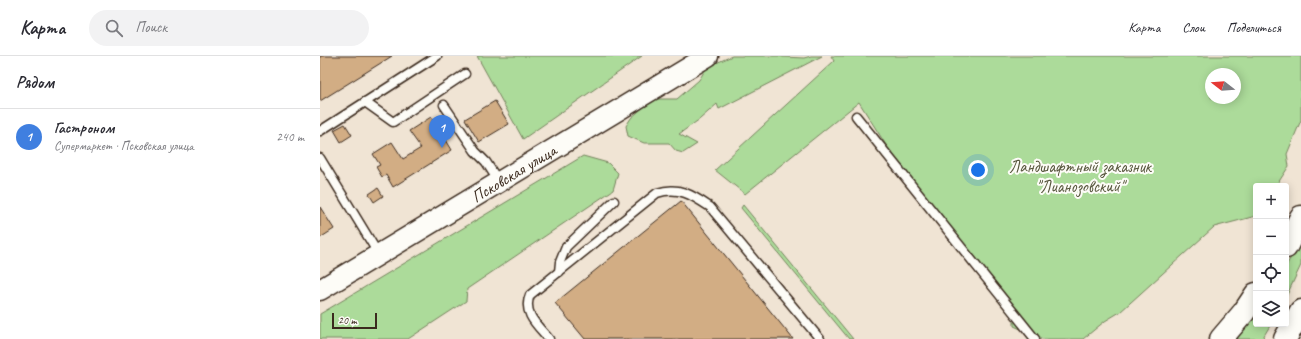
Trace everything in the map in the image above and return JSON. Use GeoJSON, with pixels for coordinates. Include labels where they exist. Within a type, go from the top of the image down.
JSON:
{"type":"FeatureCollection","features":[{"type":"Feature","properties":{"kind":"main road"},"geometry":{"type":"LineString","coordinates":[[1289,241],[1301,217]]}},
{"type":"Feature","properties":{"kind":"main road"},"geometry":{"type":"LineString","coordinates":[[1221,339],[1244,312],[1253,298]]}},
{"type":"Feature","properties":{"kind":"main road"},"geometry":{"type":"LineString","coordinates":[[1285,339],[1301,311]]}},
{"type":"Feature","properties":{"kind":"street","name":"Псковская улица"},"geometry":{"type":"LineString","coordinates":[[320,290],[708,56]]}},
{"type":"Feature","properties":{"kind":"lane"},"geometry":{"type":"LineString","coordinates":[[320,131],[436,56]]}},
{"type":"Feature","properties":{"kind":"lane"},"geometry":{"type":"LineString","coordinates":[[365,102],[393,122],[465,74]]}},
{"type":"Feature","properties":{"kind":"lane"},"geometry":{"type":"LineString","coordinates":[[444,106],[475,152],[486,162],[499,182]]}},
{"type":"Feature","properties":{"kind":"lane"},"geometry":{"type":"LineString","coordinates":[[856,116],[1035,339]]}},
{"type":"Feature","properties":{"kind":"lane"},"geometry":{"type":"LineString","coordinates":[[320,158],[379,255]]}},
{"type":"Feature","properties":{"kind":"lane"},"geometry":{"type":"LineString","coordinates":[[549,339],[527,310],[527,302],[530,296],[657,193],[667,190],[678,190],[692,196],[710,207],[820,339]]}},
{"type":"Feature","properties":{"kind":"lane"},"geometry":{"type":"LineString","coordinates":[[559,272],[560,262],[566,247],[614,201]]}},
{"type":"Feature","properties":{"kind":"green space"},"geometry":{"type":"Polygon","coordinates":[[[477,56],[642,56],[523,139],[477,56]]]}},
{"type":"Feature","properties":{"kind":"green space"},"geometry":{"type":"Polygon","coordinates":[[[732,56],[780,56],[804,58],[811,56],[822,56],[719,109],[717,104],[700,119],[679,134],[697,144],[683,153],[676,151],[669,143],[644,143],[628,136],[626,126],[631,118],[653,99],[677,99],[699,80],[707,67],[732,56]]]}},
{"type":"Feature","properties":{"kind":"green space","name":"Ландшафтный заказник \"Лианозовский\""},"geometry":{"type":"Polygon","coordinates":[[[831,56],[1301,56],[1301,120],[1287,154],[1289,166],[1278,183],[1253,183],[1253,217],[1214,227],[1120,312],[1105,321],[1083,339],[1042,339],[1014,326],[1014,307],[1003,296],[886,145],[859,102],[745,194],[715,170],[834,61],[831,56]]]}},
{"type":"Feature","properties":{"kind":"green space"},"geometry":{"type":"Polygon","coordinates":[[[583,156],[608,163],[618,173],[613,190],[467,289],[466,301],[408,339],[320,339],[320,314],[583,156]]]}},
{"type":"Feature","properties":{"kind":"green space"},"geometry":{"type":"Polygon","coordinates":[[[743,205],[853,339],[849,339],[741,208],[743,205]]]}},
{"type":"Feature","properties":{"kind":"green space"},"geometry":{"type":"Polygon","coordinates":[[[1301,239],[1301,265],[1289,291],[1289,261],[1301,239]]]}},
{"type":"Feature","properties":{"kind":"green space"},"geometry":{"type":"Polygon","coordinates":[[[1253,316],[1253,327],[1269,327],[1262,339],[1235,339],[1253,316]]]}},
{"type":"Feature","properties":{"kind":"building"},"geometry":{"type":"Polygon","coordinates":[[[320,56],[392,56],[320,101],[320,56]]]}},
{"type":"Feature","properties":{"kind":"building"},"geometry":{"type":"Polygon","coordinates":[[[495,101],[509,124],[479,142],[465,119],[495,101]]]}},
{"type":"Feature","properties":{"kind":"building"},"geometry":{"type":"Polygon","coordinates":[[[431,117],[438,128],[442,126],[449,137],[446,140],[452,150],[393,187],[386,175],[382,177],[376,167],[380,165],[373,154],[392,142],[403,159],[421,148],[409,131],[431,117]]]}},
{"type":"Feature","properties":{"kind":"building"},"geometry":{"type":"Polygon","coordinates":[[[345,124],[352,135],[341,142],[334,130],[345,124]]]}},
{"type":"Feature","properties":{"kind":"building"},"geometry":{"type":"Polygon","coordinates":[[[378,188],[383,196],[374,202],[369,194],[378,188]]]}},
{"type":"Feature","properties":{"kind":"building"},"geometry":{"type":"Polygon","coordinates":[[[681,201],[793,339],[585,339],[555,303],[681,201]]]}},
{"type":"Feature","properties":{"kind":"building"},"geometry":{"type":"Polygon","coordinates":[[[320,207],[334,229],[320,238],[320,207]]]}},
{"type":"Feature","properties":{"kind":"place","name":"Гастроном"},"geometry":{"type":"Point","coordinates":[442,148]}}]}
